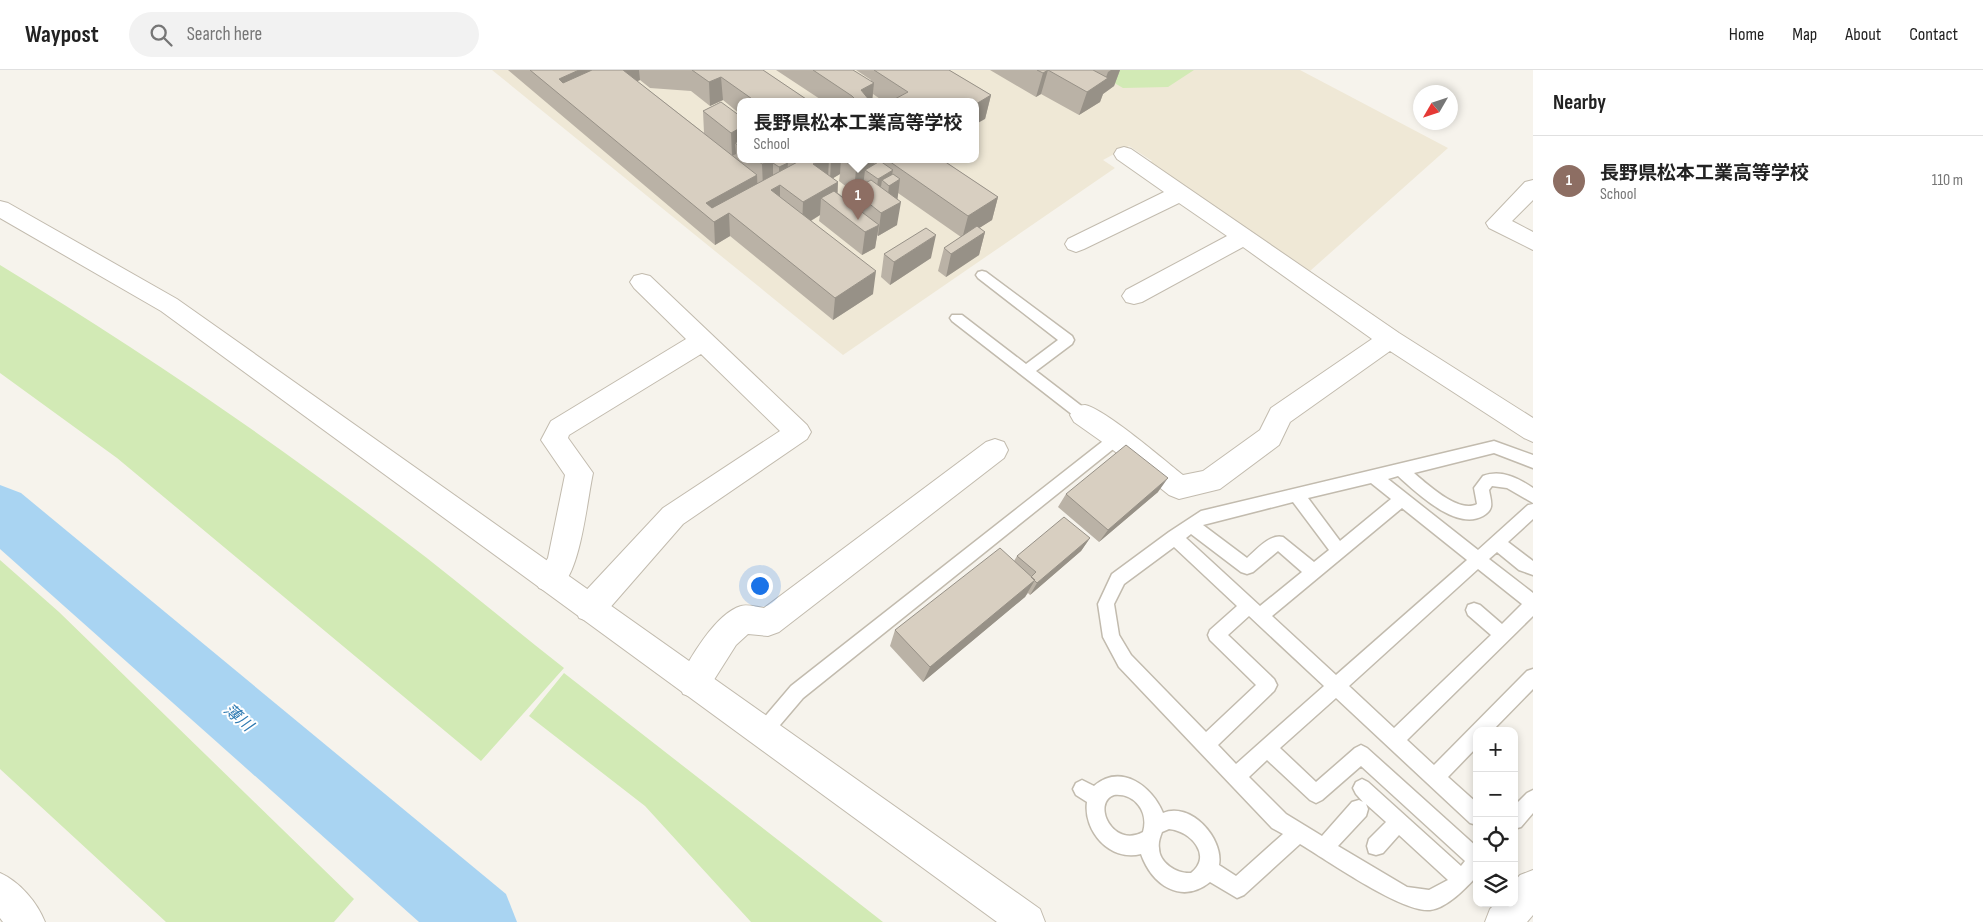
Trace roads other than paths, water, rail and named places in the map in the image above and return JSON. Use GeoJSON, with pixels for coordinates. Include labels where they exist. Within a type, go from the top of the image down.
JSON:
{"type":"FeatureCollection","features":[{"type":"Feature","properties":{"kind":"street"},"geometry":{"type":"LineString","coordinates":[[1124,154],[1390,339],[1533,431]]}},
{"type":"Feature","properties":{"kind":"street"},"geometry":{"type":"LineString","coordinates":[[1533,187],[1497,222],[1533,242]]}},
{"type":"Feature","properties":{"kind":"street"},"geometry":{"type":"LineString","coordinates":[[1076,244],[1180,193]]}},
{"type":"Feature","properties":{"kind":"street"},"geometry":{"type":"LineString","coordinates":[[0,208],[168,305],[1027,922]]}},
{"type":"Feature","properties":{"kind":"street"},"geometry":{"type":"LineString","coordinates":[[1134,296],[1244,237]]}},
{"type":"Feature","properties":{"kind":"street"},"geometry":{"type":"LineString","coordinates":[[590,608],[673,516],[798,432],[642,282]]}},
{"type":"Feature","properties":{"kind":"street"},"geometry":{"type":"LineString","coordinates":[[1084,415],[1117,438],[1179,487],[1210,481],[1270,437],[1280,415],[1390,339]]}},
{"type":"Feature","properties":{"kind":"street"},"geometry":{"type":"LineString","coordinates":[[549,579],[562,558],[578,473],[554,440],[560,428],[703,341]]}},
{"type":"Feature","properties":{"kind":"street"},"geometry":{"type":"LineString","coordinates":[[694,683],[725,635],[743,619],[768,622],[995,450]]}},
{"type":"Feature","properties":{"kind":"street"},"geometry":{"type":"LineString","coordinates":[[1503,922],[1533,888]]}},
{"type":"Feature","properties":{"kind":"street"},"geometry":{"type":"LineString","coordinates":[[1,893],[27,922]]}},
{"type":"Feature","properties":{"kind":"lane"},"geometry":{"type":"LineString","coordinates":[[982,275],[1067,340],[1026,371]]}},
{"type":"Feature","properties":{"kind":"lane"},"geometry":{"type":"LineString","coordinates":[[957,318],[1084,415]]}},
{"type":"Feature","properties":{"kind":"lane"},"geometry":{"type":"LineString","coordinates":[[763,732],[797,692],[1117,438]]}},
{"type":"Feature","properties":{"kind":"lane"},"geometry":{"type":"LineString","coordinates":[[1476,862],[1453,888],[1430,900],[1404,896],[1278,820],[1125,661],[1111,637],[1106,604],[1118,580],[1201,518],[1494,447],[1533,462]]}},
{"type":"Feature","properties":{"kind":"lane"},"geometry":{"type":"LineString","coordinates":[[1399,470],[1450,509],[1467,514],[1475,514],[1485,507],[1481,488],[1488,480],[1504,480],[1512,483],[1533,497]]}},
{"type":"Feature","properties":{"kind":"lane"},"geometry":{"type":"LineString","coordinates":[[1373,476],[1533,604],[1395,740]]}},
{"type":"Feature","properties":{"kind":"lane"},"geometry":{"type":"LineString","coordinates":[[1296,494],[1339,551]]}},
{"type":"Feature","properties":{"kind":"lane"},"geometry":{"type":"LineString","coordinates":[[1206,744],[1268,685],[1216,635],[1314,571],[1402,499]]}},
{"type":"Feature","properties":{"kind":"lane"},"geometry":{"type":"LineString","coordinates":[[1236,776],[1533,510]]}},
{"type":"Feature","properties":{"kind":"lane"},"geometry":{"type":"LineString","coordinates":[[1191,525],[1247,567],[1278,542],[1314,571]]}},
{"type":"Feature","properties":{"kind":"lane"},"geometry":{"type":"LineString","coordinates":[[1174,537],[1473,812]]}},
{"type":"Feature","properties":{"kind":"lane"},"geometry":{"type":"LineString","coordinates":[[1496,542],[1533,568]]}},
{"type":"Feature","properties":{"kind":"lane"},"geometry":{"type":"LineString","coordinates":[[1474,610],[1503,635]]}},
{"type":"Feature","properties":{"kind":"lane"},"geometry":{"type":"LineString","coordinates":[[1484,727],[1533,677]]}},
{"type":"Feature","properties":{"kind":"lane"},"geometry":{"type":"LineString","coordinates":[[1435,777],[1473,738]]}},
{"type":"Feature","properties":{"kind":"lane"},"geometry":{"type":"LineString","coordinates":[[1267,748],[1316,794],[1361,754],[1473,857]]}},
{"type":"Feature","properties":{"kind":"lane"},"geometry":{"type":"LineString","coordinates":[[1152,833],[1138,846],[1118,843],[1109,837],[1096,819],[1090,793],[1101,792],[1109,787],[1118,785],[1137,791],[1151,808],[1152,833],[1150,854],[1156,865],[1173,880],[1192,883],[1201,879],[1208,869],[1209,853],[1206,842],[1191,826],[1181,821],[1161,821],[1152,833]]}},
{"type":"Feature","properties":{"kind":"lane"},"geometry":{"type":"LineString","coordinates":[[1362,788],[1461,879]]}},
{"type":"Feature","properties":{"kind":"lane"},"geometry":{"type":"LineString","coordinates":[[1517,817],[1533,799]]}},
{"type":"Feature","properties":{"kind":"lane"},"geometry":{"type":"LineString","coordinates":[[1324,848],[1359,809]]}},
{"type":"Feature","properties":{"kind":"lane"},"geometry":{"type":"LineString","coordinates":[[1376,846],[1400,822]]}},
{"type":"Feature","properties":{"kind":"lane"},"geometry":{"type":"LineString","coordinates":[[1208,869],[1236,888],[1299,832]]}},
{"type":"Feature","properties":{"kind":"waterway","name":"薄川"},"geometry":{"type":"LineString","coordinates":[[0,511],[478,922]]}},
{"type":"Feature","properties":{"kind":"place","name":"長野県松本工業高等学校"},"geometry":{"type":"Point","coordinates":[858,220]}}]}
